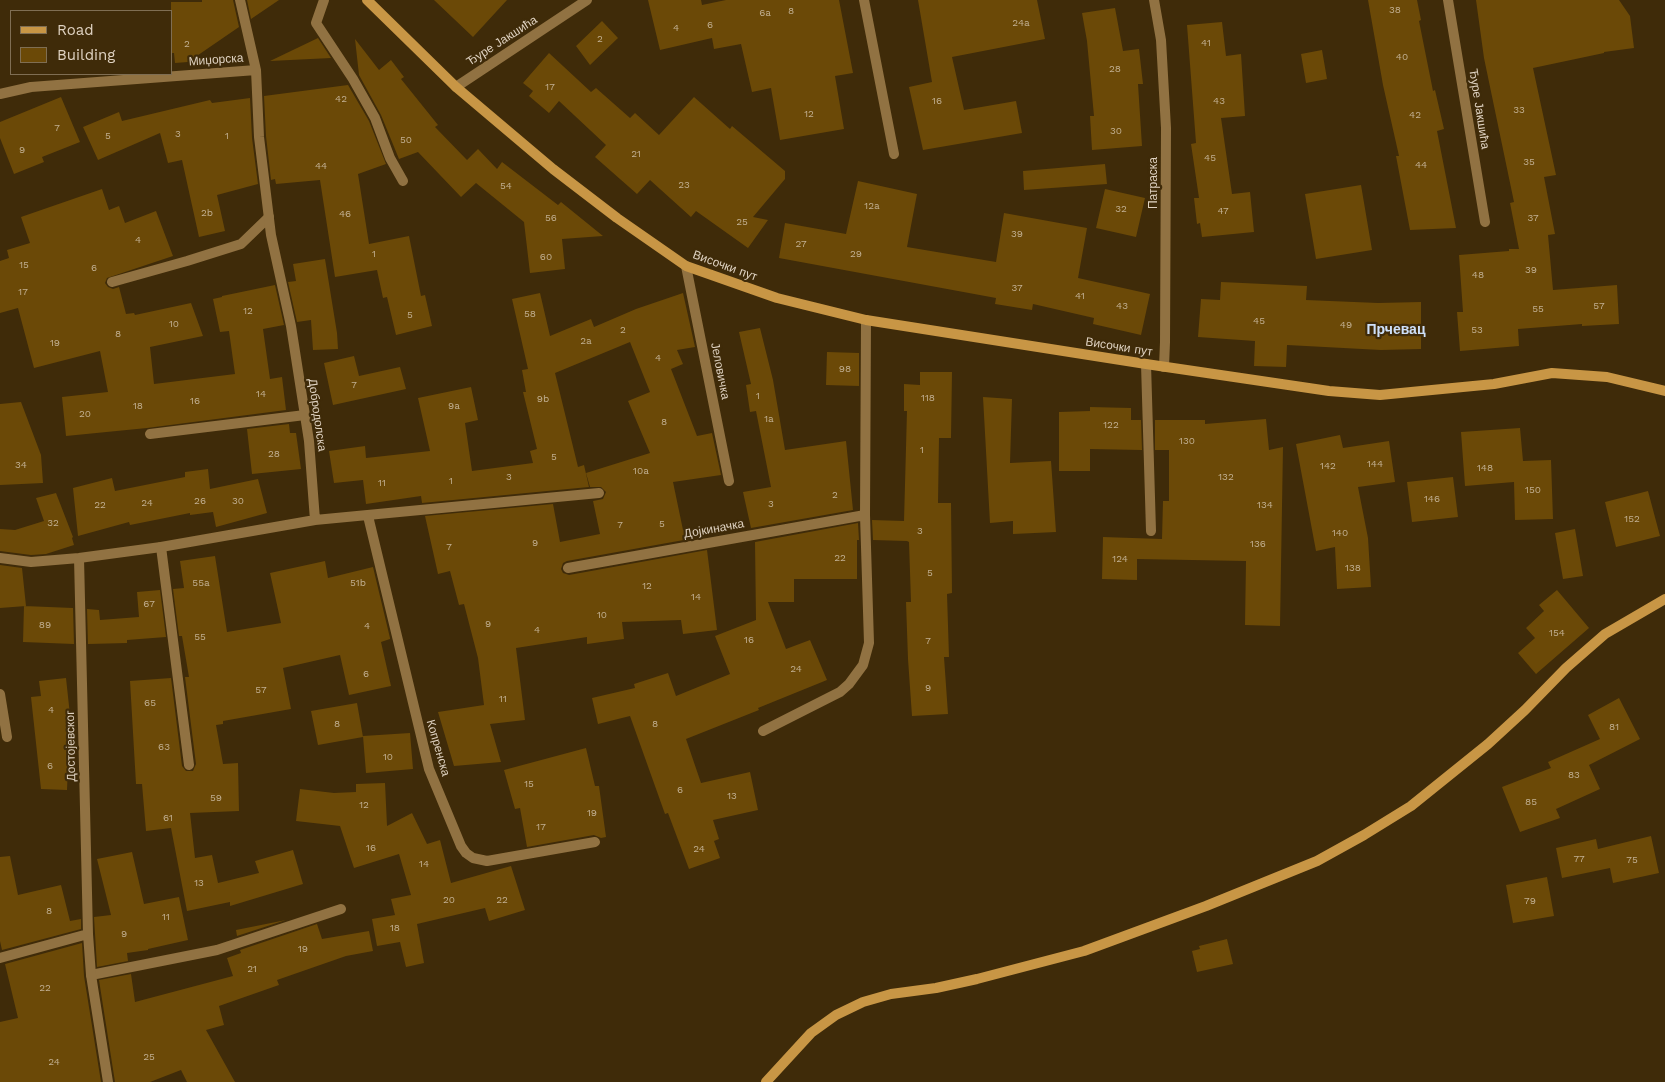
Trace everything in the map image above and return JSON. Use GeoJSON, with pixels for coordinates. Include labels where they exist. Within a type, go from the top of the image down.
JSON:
{"type":"FeatureCollection","features":[{"type":"Feature","properties":{"kind":"main road","name":"Височки пут"},"geometry":{"type":"LineString","coordinates":[[367,0],[456,87],[553,169],[617,218],[686,266],[777,298],[866,320],[1311,389],[1380,395],[1494,384],[1552,374],[1607,377],[1665,391]]}},
{"type":"Feature","properties":{"kind":"main road"},"geometry":{"type":"LineString","coordinates":[[766,1082],[811,1033],[836,1015],[863,1002],[891,994],[936,988],[977,979],[1084,951],[1206,906],[1317,861],[1411,806],[1488,744],[1566,668],[1605,634],[1665,599]]}},
{"type":"Feature","properties":{"kind":"street","name":"Добродолска"},"geometry":{"type":"LineString","coordinates":[[240,0],[256,70],[259,137],[269,217],[291,326],[309,441],[314,520]]}},
{"type":"Feature","properties":{"kind":"street"},"geometry":{"type":"LineString","coordinates":[[324,0],[316,23],[353,79],[375,118],[390,158],[403,181]]}},
{"type":"Feature","properties":{"kind":"street","name":"Ђуре Јакшића"},"geometry":{"type":"LineString","coordinates":[[456,87],[587,0]]}},
{"type":"Feature","properties":{"kind":"street"},"geometry":{"type":"LineString","coordinates":[[864,0],[894,154]]}},
{"type":"Feature","properties":{"kind":"street","name":"Патраска"},"geometry":{"type":"LineString","coordinates":[[1154,0],[1161,40],[1166,128],[1164,367]]}},
{"type":"Feature","properties":{"kind":"street","name":"Ђуре Јакшића"},"geometry":{"type":"LineString","coordinates":[[1448,0],[1484,222]]}},
{"type":"Feature","properties":{"kind":"street","name":"Миџорска"},"geometry":{"type":"LineString","coordinates":[[0,94],[30,87],[256,70]]}},
{"type":"Feature","properties":{"kind":"street"},"geometry":{"type":"LineString","coordinates":[[112,282],[187,262],[241,244],[269,217]]}},
{"type":"Feature","properties":{"kind":"street","name":"Јеловичка"},"geometry":{"type":"LineString","coordinates":[[686,266],[729,481]]}},
{"type":"Feature","properties":{"kind":"street"},"geometry":{"type":"LineString","coordinates":[[763,731],[840,692],[849,684],[863,665],[869,643],[865,515],[866,320]]}},
{"type":"Feature","properties":{"kind":"street"},"geometry":{"type":"LineString","coordinates":[[1146,364],[1150,531]]}},
{"type":"Feature","properties":{"kind":"street"},"geometry":{"type":"LineString","coordinates":[[150,434],[305,415]]}},
{"type":"Feature","properties":{"kind":"street"},"geometry":{"type":"LineString","coordinates":[[0,558],[31,562],[79,558],[161,547],[314,520],[599,493]]}},
{"type":"Feature","properties":{"kind":"street","name":"Дојкиначка"},"geometry":{"type":"LineString","coordinates":[[568,568],[865,515]]}},
{"type":"Feature","properties":{"kind":"street","name":"Копренска"},"geometry":{"type":"LineString","coordinates":[[368,516],[429,770],[461,846],[473,858],[487,861],[595,842]]}},
{"type":"Feature","properties":{"kind":"street"},"geometry":{"type":"LineString","coordinates":[[161,547],[189,765]]}},
{"type":"Feature","properties":{"kind":"street","name":"Достојевског"},"geometry":{"type":"LineString","coordinates":[[79,558],[88,934],[91,976],[108,1082]]}},
{"type":"Feature","properties":{"kind":"street"},"geometry":{"type":"LineString","coordinates":[[0,694],[7,737]]}},
{"type":"Feature","properties":{"kind":"street"},"geometry":{"type":"LineString","coordinates":[[91,976],[217,950],[340,909]]}},
{"type":"Feature","properties":{"kind":"street"},"geometry":{"type":"LineString","coordinates":[[0,958],[88,934]]}},
{"type":"Feature","properties":{"kind":"building"},"geometry":{"type":"Polygon","coordinates":[[[202,0],[233,0],[239,27],[188,62],[175,63],[174,53],[172,53],[171,2],[202,2],[202,0]]]}},
{"type":"Feature","properties":{"kind":"building"},"geometry":{"type":"Polygon","coordinates":[[[247,0],[279,0],[251,19],[247,0]]]}},
{"type":"Feature","properties":{"kind":"building"},"geometry":{"type":"Polygon","coordinates":[[[434,0],[507,0],[473,37],[434,0]]]}},
{"type":"Feature","properties":{"kind":"building"},"geometry":{"type":"Polygon","coordinates":[[[648,0],[701,0],[702,5],[726,0],[839,0],[853,73],[835,76],[844,129],[780,140],[771,88],[752,92],[741,44],[714,49],[712,38],[660,50],[648,0]]]}},
{"type":"Feature","properties":{"kind":"building"},"geometry":{"type":"Polygon","coordinates":[[[918,0],[1037,0],[1045,39],[952,57],[964,110],[1016,101],[1022,133],[923,150],[909,87],[932,82],[918,0]]]}},
{"type":"Feature","properties":{"kind":"building"},"geometry":{"type":"Polygon","coordinates":[[[1368,0],[1417,0],[1421,20],[1419,21],[1433,91],[1435,90],[1444,129],[1437,131],[1456,228],[1410,230],[1396,156],[1399,156],[1383,85],[1368,0]]]}},
{"type":"Feature","properties":{"kind":"building"},"geometry":{"type":"Polygon","coordinates":[[[1476,0],[1619,0],[1630,16],[1634,48],[1604,52],[1533,68],[1556,175],[1544,177],[1555,234],[1548,235],[1553,290],[1617,285],[1619,324],[1582,326],[1582,324],[1518,329],[1519,346],[1460,351],[1457,312],[1463,312],[1459,255],[1519,249],[1510,203],[1514,202],[1484,58],[1476,0]]]}},
{"type":"Feature","properties":{"kind":"building"},"geometry":{"type":"Polygon","coordinates":[[[1115,8],[1123,51],[1139,49],[1143,84],[1138,84],[1142,146],[1092,150],[1090,116],[1094,116],[1087,41],[1082,13],[1115,8]]]}},
{"type":"Feature","properties":{"kind":"building"},"geometry":{"type":"Polygon","coordinates":[[[602,21],[618,38],[590,65],[576,46],[602,21]]]}},
{"type":"Feature","properties":{"kind":"building"},"geometry":{"type":"Polygon","coordinates":[[[1222,22],[1226,56],[1241,54],[1245,116],[1221,118],[1232,194],[1250,192],[1254,232],[1202,237],[1200,223],[1197,224],[1194,198],[1199,198],[1191,144],[1196,143],[1187,25],[1222,22]]]}},
{"type":"Feature","properties":{"kind":"building"},"geometry":{"type":"Polygon","coordinates":[[[318,38],[331,58],[270,61],[318,38]]]}},
{"type":"Feature","properties":{"kind":"building"},"geometry":{"type":"Polygon","coordinates":[[[355,39],[379,70],[391,60],[404,77],[401,79],[438,125],[435,127],[467,160],[478,149],[497,169],[502,162],[558,205],[561,202],[603,236],[562,239],[565,269],[530,273],[524,222],[476,183],[461,197],[418,152],[399,159],[381,115],[359,75],[355,39]]]}},
{"type":"Feature","properties":{"kind":"building"},"geometry":{"type":"Polygon","coordinates":[[[1322,50],[1327,79],[1306,83],[1301,54],[1322,50]]]}},
{"type":"Feature","properties":{"kind":"building"},"geometry":{"type":"Polygon","coordinates":[[[549,53],[591,92],[596,88],[630,118],[635,113],[659,135],[694,97],[730,129],[732,126],[785,171],[785,179],[753,217],[768,220],[748,248],[696,211],[691,217],[650,180],[637,194],[595,157],[606,145],[559,101],[549,113],[529,96],[533,91],[523,83],[549,53]]]}},
{"type":"Feature","properties":{"kind":"building"},"geometry":{"type":"Polygon","coordinates":[[[348,85],[369,121],[386,164],[358,174],[369,244],[409,236],[421,296],[425,295],[432,326],[396,335],[387,297],[383,298],[377,270],[335,277],[320,180],[276,184],[275,179],[271,180],[264,96],[348,85]]]}},
{"type":"Feature","properties":{"kind":"building"},"geometry":{"type":"Polygon","coordinates":[[[61,97],[80,142],[42,157],[44,162],[14,174],[0,138],[0,122],[61,97]]]}},
{"type":"Feature","properties":{"kind":"building"},"geometry":{"type":"Polygon","coordinates":[[[250,98],[252,138],[258,184],[217,195],[225,231],[199,237],[182,160],[168,163],[160,133],[98,160],[83,127],[119,112],[122,121],[210,100],[212,103],[250,98]]]}},
{"type":"Feature","properties":{"kind":"building"},"geometry":{"type":"Polygon","coordinates":[[[1105,164],[1107,184],[1024,190],[1023,171],[1105,164]]]}},
{"type":"Feature","properties":{"kind":"building"},"geometry":{"type":"Polygon","coordinates":[[[858,181],[917,194],[907,247],[996,262],[1004,213],[1087,228],[1078,278],[1150,294],[1141,335],[1093,324],[1094,318],[1033,304],[1032,310],[995,304],[996,298],[779,258],[785,223],[846,234],[858,181]]]}},
{"type":"Feature","properties":{"kind":"building"},"geometry":{"type":"Polygon","coordinates":[[[1361,185],[1372,250],[1316,259],[1305,194],[1361,185]]]}},
{"type":"Feature","properties":{"kind":"building"},"geometry":{"type":"Polygon","coordinates":[[[102,189],[109,210],[119,206],[125,223],[156,211],[173,256],[107,278],[105,283],[108,287],[113,289],[119,287],[126,314],[134,313],[135,315],[191,303],[203,336],[150,347],[154,384],[235,374],[229,331],[220,332],[213,299],[275,285],[284,325],[263,329],[270,379],[282,377],[286,410],[147,428],[66,436],[62,397],[108,392],[100,351],[34,368],[18,308],[0,313],[0,261],[9,258],[7,250],[30,243],[21,217],[102,189]]]}},
{"type":"Feature","properties":{"kind":"building"},"geometry":{"type":"Polygon","coordinates":[[[1105,189],[1145,198],[1136,237],[1096,228],[1105,189]]]}},
{"type":"Feature","properties":{"kind":"building"},"geometry":{"type":"Polygon","coordinates":[[[325,259],[338,349],[313,350],[311,320],[297,322],[288,282],[296,281],[293,264],[325,259]]]}},
{"type":"Feature","properties":{"kind":"building"},"geometry":{"type":"Polygon","coordinates":[[[1221,282],[1307,286],[1306,300],[1378,303],[1421,302],[1421,349],[1381,350],[1287,345],[1286,367],[1254,366],[1255,341],[1198,337],[1201,299],[1220,300],[1221,282]]]}},
{"type":"Feature","properties":{"kind":"building"},"geometry":{"type":"Polygon","coordinates":[[[540,293],[550,336],[591,319],[594,327],[636,309],[683,293],[695,347],[677,350],[683,364],[671,369],[697,436],[712,433],[721,475],[673,482],[683,530],[704,526],[706,536],[567,561],[563,563],[561,569],[563,573],[569,575],[707,550],[717,630],[683,634],[681,620],[622,622],[624,639],[587,644],[587,637],[516,648],[525,720],[490,724],[501,762],[454,766],[438,712],[484,705],[478,658],[464,604],[459,605],[450,571],[438,574],[425,516],[553,504],[560,542],[600,534],[593,501],[603,499],[606,492],[601,487],[590,487],[586,473],[650,453],[628,401],[650,392],[630,342],[555,373],[578,467],[584,465],[589,487],[422,503],[421,496],[366,504],[363,480],[334,483],[329,451],[365,446],[366,458],[430,451],[418,398],[471,387],[478,420],[465,423],[472,471],[533,463],[530,451],[537,449],[523,392],[526,392],[522,370],[528,369],[512,299],[540,293]]]}},
{"type":"Feature","properties":{"kind":"building"},"geometry":{"type":"Polygon","coordinates":[[[760,328],[773,380],[785,450],[846,441],[853,510],[751,528],[743,492],[771,487],[756,411],[750,412],[746,385],[751,384],[739,332],[760,328]]]}},
{"type":"Feature","properties":{"kind":"building"},"geometry":{"type":"Polygon","coordinates":[[[827,352],[859,353],[859,386],[826,385],[827,352]]]}},
{"type":"Feature","properties":{"kind":"building"},"geometry":{"type":"Polygon","coordinates":[[[354,356],[359,376],[400,367],[406,389],[333,405],[324,363],[354,356]]]}},
{"type":"Feature","properties":{"kind":"building"},"geometry":{"type":"Polygon","coordinates":[[[920,372],[952,372],[951,438],[939,438],[938,503],[951,503],[952,593],[947,594],[949,657],[944,657],[948,714],[912,716],[906,602],[911,602],[909,542],[873,540],[872,520],[904,521],[907,411],[904,411],[904,384],[920,385],[920,372]]]}},
{"type":"Feature","properties":{"kind":"building"},"geometry":{"type":"Polygon","coordinates":[[[983,397],[1012,399],[1010,463],[1051,461],[1056,532],[1013,534],[1013,521],[990,523],[983,397]]]}},
{"type":"Feature","properties":{"kind":"building"},"geometry":{"type":"Polygon","coordinates":[[[21,402],[41,455],[43,483],[0,485],[0,404],[21,402]]]}},
{"type":"Feature","properties":{"kind":"building"},"geometry":{"type":"Polygon","coordinates":[[[1090,407],[1131,408],[1131,420],[1141,420],[1142,450],[1090,449],[1090,471],[1059,471],[1059,412],[1090,411],[1090,407]]]}},
{"type":"Feature","properties":{"kind":"building"},"geometry":{"type":"Polygon","coordinates":[[[1266,419],[1269,450],[1283,447],[1280,626],[1245,625],[1246,561],[1137,559],[1137,580],[1102,579],[1103,537],[1162,539],[1163,501],[1169,501],[1169,450],[1155,450],[1155,420],[1205,420],[1205,424],[1266,419]]]}},
{"type":"Feature","properties":{"kind":"building"},"geometry":{"type":"Polygon","coordinates":[[[289,424],[290,433],[296,433],[301,469],[252,474],[247,429],[289,424]]]}},
{"type":"Feature","properties":{"kind":"building"},"geometry":{"type":"Polygon","coordinates":[[[1520,428],[1523,461],[1551,460],[1553,519],[1515,520],[1514,482],[1465,486],[1461,432],[1520,428]]]}},
{"type":"Feature","properties":{"kind":"building"},"geometry":{"type":"Polygon","coordinates":[[[1340,435],[1343,448],[1389,441],[1395,482],[1358,487],[1368,538],[1371,587],[1337,589],[1335,547],[1316,551],[1296,444],[1340,435]]]}},
{"type":"Feature","properties":{"kind":"building"},"geometry":{"type":"Polygon","coordinates":[[[208,469],[210,489],[258,479],[267,513],[216,527],[213,512],[190,515],[190,513],[130,525],[129,522],[78,536],[73,488],[112,478],[115,491],[185,477],[185,472],[208,469]]]}},
{"type":"Feature","properties":{"kind":"building"},"geometry":{"type":"Polygon","coordinates":[[[1453,477],[1458,517],[1412,522],[1407,482],[1453,477]]]}},
{"type":"Feature","properties":{"kind":"building"},"geometry":{"type":"Polygon","coordinates":[[[1648,491],[1660,536],[1616,547],[1605,502],[1648,491]]]}},
{"type":"Feature","properties":{"kind":"building"},"geometry":{"type":"Polygon","coordinates":[[[56,493],[73,537],[74,545],[46,554],[31,555],[0,551],[0,529],[15,530],[44,521],[36,498],[56,493]]]}},
{"type":"Feature","properties":{"kind":"building"},"geometry":{"type":"Polygon","coordinates":[[[858,523],[857,579],[794,579],[794,602],[768,602],[786,649],[810,640],[827,680],[686,739],[701,783],[750,772],[758,810],[713,820],[719,839],[714,841],[720,858],[689,869],[668,813],[665,814],[630,716],[598,724],[592,698],[635,688],[634,684],[668,673],[676,696],[730,674],[715,636],[756,620],[755,542],[858,523]]]}},
{"type":"Feature","properties":{"kind":"building"},"geometry":{"type":"Polygon","coordinates":[[[1575,529],[1583,576],[1563,579],[1555,533],[1575,529]]]}},
{"type":"Feature","properties":{"kind":"building"},"geometry":{"type":"Polygon","coordinates":[[[215,556],[227,632],[281,623],[270,573],[325,561],[328,578],[373,567],[390,638],[381,642],[391,686],[349,695],[340,655],[283,668],[291,709],[223,721],[223,724],[216,725],[223,764],[238,763],[239,811],[190,813],[195,858],[212,855],[218,883],[259,873],[255,861],[293,850],[303,884],[230,906],[230,902],[187,911],[171,828],[146,831],[142,784],[136,784],[130,681],[171,678],[182,766],[186,771],[193,771],[196,764],[185,677],[189,677],[182,636],[179,636],[173,589],[184,588],[180,561],[215,556]]]}},
{"type":"Feature","properties":{"kind":"building"},"geometry":{"type":"Polygon","coordinates":[[[0,565],[22,568],[26,606],[0,608],[0,565]]]}},
{"type":"Feature","properties":{"kind":"building"},"geometry":{"type":"Polygon","coordinates":[[[160,590],[166,637],[127,640],[127,643],[88,644],[87,609],[99,610],[100,620],[139,617],[137,592],[160,590]]]}},
{"type":"Feature","properties":{"kind":"building"},"geometry":{"type":"Polygon","coordinates":[[[1557,590],[1589,628],[1536,674],[1518,653],[1535,638],[1526,628],[1544,611],[1539,605],[1557,590]]]}},
{"type":"Feature","properties":{"kind":"building"},"geometry":{"type":"Polygon","coordinates":[[[24,606],[73,608],[74,644],[23,642],[24,606]]]}},
{"type":"Feature","properties":{"kind":"building"},"geometry":{"type":"Polygon","coordinates":[[[66,678],[70,715],[67,790],[41,789],[31,697],[41,696],[39,681],[66,678]]]}},
{"type":"Feature","properties":{"kind":"building"},"geometry":{"type":"Polygon","coordinates":[[[1619,698],[1640,739],[1589,765],[1600,789],[1556,809],[1560,818],[1520,832],[1502,787],[1551,768],[1548,762],[1600,739],[1588,715],[1619,698]]]}},
{"type":"Feature","properties":{"kind":"building"},"geometry":{"type":"Polygon","coordinates":[[[357,703],[363,737],[318,745],[311,711],[357,703]]]}},
{"type":"Feature","properties":{"kind":"building"},"geometry":{"type":"Polygon","coordinates":[[[410,733],[413,769],[366,773],[363,736],[410,733]]]}},
{"type":"Feature","properties":{"kind":"building"},"geometry":{"type":"Polygon","coordinates":[[[586,748],[595,786],[599,786],[606,837],[601,838],[594,835],[527,847],[520,808],[515,809],[504,770],[586,748]]]}},
{"type":"Feature","properties":{"kind":"building"},"geometry":{"type":"Polygon","coordinates":[[[385,783],[387,826],[412,813],[427,844],[440,840],[451,883],[511,866],[525,910],[489,921],[485,908],[417,924],[424,963],[406,967],[400,942],[377,946],[372,919],[395,915],[391,899],[411,895],[399,854],[354,868],[340,826],[296,821],[300,789],[334,793],[356,792],[356,784],[385,783]]]}},
{"type":"Feature","properties":{"kind":"building"},"geometry":{"type":"Polygon","coordinates":[[[1651,836],[1659,873],[1613,883],[1610,868],[1562,878],[1556,848],[1596,839],[1598,849],[1651,836]]]}},
{"type":"Feature","properties":{"kind":"building"},"geometry":{"type":"Polygon","coordinates":[[[132,852],[144,904],[179,897],[188,940],[127,953],[128,961],[97,967],[94,917],[111,915],[97,859],[132,852]]]}},
{"type":"Feature","properties":{"kind":"building"},"geometry":{"type":"Polygon","coordinates":[[[10,856],[18,895],[61,885],[70,921],[81,919],[81,929],[2,950],[0,941],[0,857],[10,856]]]}},
{"type":"Feature","properties":{"kind":"building"},"geometry":{"type":"Polygon","coordinates":[[[1547,877],[1554,916],[1513,923],[1506,885],[1547,877]]]}},
{"type":"Feature","properties":{"kind":"building"},"geometry":{"type":"Polygon","coordinates":[[[286,920],[237,936],[236,930],[286,920]]]}},
{"type":"Feature","properties":{"kind":"building"},"geometry":{"type":"Polygon","coordinates":[[[317,924],[322,939],[369,931],[373,951],[346,956],[277,980],[279,985],[219,1006],[224,1025],[206,1030],[235,1082],[187,1082],[181,1070],[150,1082],[115,1082],[99,980],[131,974],[135,1002],[233,976],[227,958],[241,953],[240,950],[317,924]]]}},
{"type":"Feature","properties":{"kind":"building"},"geometry":{"type":"Polygon","coordinates":[[[1227,939],[1233,964],[1197,972],[1192,951],[1200,949],[1199,946],[1227,939]]]}},
{"type":"Feature","properties":{"kind":"building"},"geometry":{"type":"Polygon","coordinates":[[[82,943],[84,976],[101,1082],[0,1082],[0,1022],[18,1018],[5,964],[82,943]]]}},
{"type":"Feature","properties":{"kind":"district","name":"Прчевац"},"geometry":{"type":"Point","coordinates":[1396,330]}}]}
